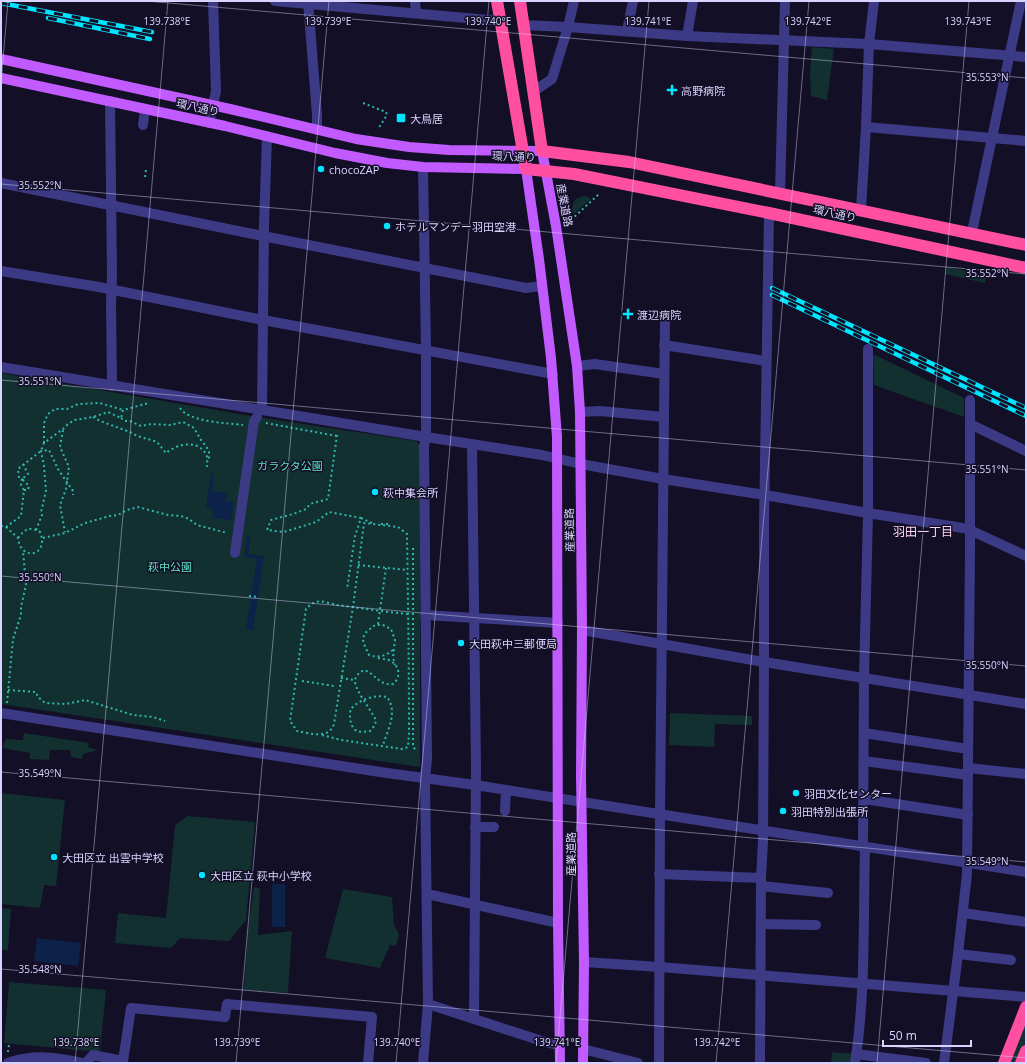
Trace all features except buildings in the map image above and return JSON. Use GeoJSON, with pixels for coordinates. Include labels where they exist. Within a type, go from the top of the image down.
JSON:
{"type":"FeatureCollection","features":[{"type":"Feature","properties":{"kind":"highway","name":"産業道路"},"geometry":{"type":"LineString","coordinates":[[497,1],[526,169]]}},
{"type":"Feature","properties":{"kind":"highway","name":"産業道路"},"geometry":{"type":"LineString","coordinates":[[520,1],[542,151]]}},
{"type":"Feature","properties":{"kind":"highway","name":"環八通り"},"geometry":{"type":"LineString","coordinates":[[542,151],[629,162],[1026,244]]}},
{"type":"Feature","properties":{"kind":"highway","name":"環八通り"},"geometry":{"type":"LineString","coordinates":[[526,169],[574,174],[769,212],[1026,268]]}},
{"type":"Feature","properties":{"kind":"highway"},"geometry":{"type":"LineString","coordinates":[[1003,1063],[1026,1007]]}},
{"type":"Feature","properties":{"kind":"highway"},"geometry":{"type":"LineString","coordinates":[[1021,1063],[1026,1051]]}},
{"type":"Feature","properties":{"kind":"main road","name":"環八通り"},"geometry":{"type":"LineString","coordinates":[[1,59],[213,105],[356,139],[409,147],[449,150],[542,151]]}},
{"type":"Feature","properties":{"kind":"main road","name":"環八通り"},"geometry":{"type":"LineString","coordinates":[[1,78],[267,136],[335,153],[387,163],[423,167],[526,169]]}},
{"type":"Feature","properties":{"kind":"main road","name":"産業道路"},"geometry":{"type":"LineString","coordinates":[[542,151],[556,226],[577,366],[580,412],[584,962],[583,1063]]}},
{"type":"Feature","properties":{"kind":"main road","name":"産業道路"},"geometry":{"type":"LineString","coordinates":[[526,169],[553,374],[556,410],[560,1063]]}},
{"type":"Feature","properties":{"kind":"street"},"geometry":{"type":"LineString","coordinates":[[209,123],[216,92],[212,1]]}},
{"type":"Feature","properties":{"kind":"street"},"geometry":{"type":"LineString","coordinates":[[275,1],[308,2],[500,21]]}},
{"type":"Feature","properties":{"kind":"street"},"geometry":{"type":"LineString","coordinates":[[415,1],[416,13]]}},
{"type":"Feature","properties":{"kind":"street"},"geometry":{"type":"LineString","coordinates":[[534,91],[552,79],[568,27],[574,1]]}},
{"type":"Feature","properties":{"kind":"street"},"geometry":{"type":"LineString","coordinates":[[627,31],[633,1]]}},
{"type":"Feature","properties":{"kind":"street"},"geometry":{"type":"LineString","coordinates":[[687,36],[693,1]]}},
{"type":"Feature","properties":{"kind":"street"},"geometry":{"type":"LineString","coordinates":[[780,192],[786,1]]}},
{"type":"Feature","properties":{"kind":"street"},"geometry":{"type":"LineString","coordinates":[[861,209],[869,44],[874,1]]}},
{"type":"Feature","properties":{"kind":"street"},"geometry":{"type":"LineString","coordinates":[[972,232],[1021,1]]}},
{"type":"Feature","properties":{"kind":"street"},"geometry":{"type":"LineString","coordinates":[[308,2],[317,130]]}},
{"type":"Feature","properties":{"kind":"street"},"geometry":{"type":"LineString","coordinates":[[523,25],[687,36],[784,39],[869,44],[1026,57]]}},
{"type":"Feature","properties":{"kind":"street"},"geometry":{"type":"LineString","coordinates":[[110,101],[107,133],[111,205],[112,386]]}},
{"type":"Feature","properties":{"kind":"street"},"geometry":{"type":"LineString","coordinates":[[143,125],[145,109]]}},
{"type":"Feature","properties":{"kind":"street"},"geometry":{"type":"LineString","coordinates":[[866,127],[1026,142]]}},
{"type":"Feature","properties":{"kind":"street"},"geometry":{"type":"LineString","coordinates":[[235,553],[258,416],[263,320],[267,136]]}},
{"type":"Feature","properties":{"kind":"street"},"geometry":{"type":"LineString","coordinates":[[423,167],[426,350],[426,437],[424,446],[427,759],[425,779],[428,1004],[423,1063]]}},
{"type":"Feature","properties":{"kind":"street"},"geometry":{"type":"LineString","coordinates":[[1,183],[56,196],[111,205],[526,288],[542,286]]}},
{"type":"Feature","properties":{"kind":"street"},"geometry":{"type":"LineString","coordinates":[[760,1063],[766,362],[769,212]]}},
{"type":"Feature","properties":{"kind":"street"},"geometry":{"type":"LineString","coordinates":[[1,271],[112,290],[199,309],[553,374]]}},
{"type":"Feature","properties":{"kind":"street"},"geometry":{"type":"LineString","coordinates":[[659,1063],[661,644],[665,318]]}},
{"type":"Feature","properties":{"kind":"street"},"geometry":{"type":"LineString","coordinates":[[664,345],[766,362]]}},
{"type":"Feature","properties":{"kind":"street"},"geometry":{"type":"LineString","coordinates":[[868,350],[868,514],[864,678],[863,984],[860,1025],[855,1058],[926,1063]]}},
{"type":"Feature","properties":{"kind":"street"},"geometry":{"type":"LineString","coordinates":[[577,366],[595,364],[664,374]]}},
{"type":"Feature","properties":{"kind":"street"},"geometry":{"type":"LineString","coordinates":[[1,367],[112,386],[258,416],[472,444],[556,458],[663,479],[684,486],[765,495],[868,514],[963,528],[1026,556]]}},
{"type":"Feature","properties":{"kind":"street"},"geometry":{"type":"LineString","coordinates":[[944,1063],[963,913],[967,862],[970,400]]}},
{"type":"Feature","properties":{"kind":"street"},"geometry":{"type":"LineString","coordinates":[[580,412],[600,411],[664,417]]}},
{"type":"Feature","properties":{"kind":"street"},"geometry":{"type":"LineString","coordinates":[[970,424],[1026,451]]}},
{"type":"Feature","properties":{"kind":"street"},"geometry":{"type":"LineString","coordinates":[[472,444],[475,785],[474,1018]]}},
{"type":"Feature","properties":{"kind":"street"},"geometry":{"type":"LineString","coordinates":[[425,616],[558,623]]}},
{"type":"Feature","properties":{"kind":"street"},"geometry":{"type":"LineString","coordinates":[[582,630],[764,662],[1026,704]]}},
{"type":"Feature","properties":{"kind":"street"},"geometry":{"type":"LineString","coordinates":[[4,709],[425,779],[475,785],[1026,872]]}},
{"type":"Feature","properties":{"kind":"street"},"geometry":{"type":"LineString","coordinates":[[864,733],[968,749]]}},
{"type":"Feature","properties":{"kind":"street"},"geometry":{"type":"LineString","coordinates":[[864,761],[968,771],[1026,774]]}},
{"type":"Feature","properties":{"kind":"street"},"geometry":{"type":"LineString","coordinates":[[505,811],[506,790]]}},
{"type":"Feature","properties":{"kind":"street"},"geometry":{"type":"LineString","coordinates":[[864,799],[968,815]]}},
{"type":"Feature","properties":{"kind":"street"},"geometry":{"type":"LineString","coordinates":[[475,828],[494,827]]}},
{"type":"Feature","properties":{"kind":"street"},"geometry":{"type":"LineString","coordinates":[[660,874],[761,882],[828,893]]}},
{"type":"Feature","properties":{"kind":"street"},"geometry":{"type":"LineString","coordinates":[[427,894],[558,923]]}},
{"type":"Feature","properties":{"kind":"street"},"geometry":{"type":"LineString","coordinates":[[963,913],[1026,922]]}},
{"type":"Feature","properties":{"kind":"street"},"geometry":{"type":"LineString","coordinates":[[761,924],[816,925]]}},
{"type":"Feature","properties":{"kind":"street"},"geometry":{"type":"LineString","coordinates":[[958,954],[1011,960]]}},
{"type":"Feature","properties":{"kind":"street"},"geometry":{"type":"LineString","coordinates":[[584,962],[660,966],[761,976],[1026,997],[1003,1063]]}},
{"type":"Feature","properties":{"kind":"street"},"geometry":{"type":"LineString","coordinates":[[8,1063],[35,1057],[60,1058],[84,1063],[92,1055],[123,1061],[131,1008],[225,1017],[227,1004],[372,1018],[368,1063]]}},
{"type":"Feature","properties":{"kind":"street"},"geometry":{"type":"LineString","coordinates":[[428,1004],[545,1042],[560,1045]]}},
{"type":"Feature","properties":{"kind":"street"},"geometry":{"type":"LineString","coordinates":[[583,1049],[640,1062]]}},
{"type":"Feature","properties":{"kind":"path"},"geometry":{"type":"LineString","coordinates":[[363,103],[386,112],[387,115],[378,129]]}},
{"type":"Feature","properties":{"kind":"path"},"geometry":{"type":"LineString","coordinates":[[145,177],[146,170]]}},
{"type":"Feature","properties":{"kind":"path"},"geometry":{"type":"LineString","coordinates":[[570,220],[600,194]]}},
{"type":"Feature","properties":{"kind":"path"},"geometry":{"type":"LineString","coordinates":[[36,530],[42,514],[41,512],[46,491],[41,451],[44,443],[44,423],[48,414],[55,409],[68,409],[78,404],[100,403],[123,410],[152,403]]}},
{"type":"Feature","properties":{"kind":"path"},"geometry":{"type":"LineString","coordinates":[[178,404],[183,412],[197,419],[247,426],[258,416],[337,436]]}},
{"type":"Feature","properties":{"kind":"path"},"geometry":{"type":"LineString","coordinates":[[121,418],[123,410]]}},
{"type":"Feature","properties":{"kind":"path"},"geometry":{"type":"LineString","coordinates":[[44,443],[75,420],[93,417],[108,412],[125,421],[130,421],[142,426],[151,424],[170,425],[182,422],[194,428],[209,452],[209,461]]}},
{"type":"Feature","properties":{"kind":"path"},"geometry":{"type":"LineString","coordinates":[[93,417],[137,436],[157,442],[166,453],[172,448],[183,444],[192,444],[202,449],[207,456],[207,467]]}},
{"type":"Feature","properties":{"kind":"path"},"geometry":{"type":"LineString","coordinates":[[63,429],[60,447],[69,468],[67,484],[60,505],[65,533]]}},
{"type":"Feature","properties":{"kind":"path"},"geometry":{"type":"LineString","coordinates":[[338,430],[328,499],[310,504],[306,509],[293,514],[271,520],[267,530],[284,532],[316,522],[329,512],[361,518],[371,523],[389,524]]}},
{"type":"Feature","properties":{"kind":"path"},"geometry":{"type":"LineString","coordinates":[[24,490],[28,490],[29,486],[19,478],[18,469],[41,451],[49,450],[58,470],[72,491],[73,495]]}},
{"type":"Feature","properties":{"kind":"path"},"geometry":{"type":"LineString","coordinates":[[6,527],[21,516],[24,490],[21,485],[22,479],[28,474],[23,464]]}},
{"type":"Feature","properties":{"kind":"path"},"geometry":{"type":"LineString","coordinates":[[43,538],[65,533],[85,523],[118,515],[127,510],[138,507],[168,515],[181,516],[189,519],[197,525],[238,536]]}},
{"type":"Feature","properties":{"kind":"path"},"geometry":{"type":"LineString","coordinates":[[348,589],[355,536],[361,518]]}},
{"type":"Feature","properties":{"kind":"path"},"geometry":{"type":"LineString","coordinates":[[322,735],[332,730],[353,607],[364,523],[398,527],[407,534],[407,570],[408,614],[409,741],[408,747],[402,749],[341,740],[297,730],[290,721],[306,609],[310,605],[318,602],[353,607],[380,611],[408,614]]}},
{"type":"Feature","properties":{"kind":"path"},"geometry":{"type":"LineString","coordinates":[[1,526],[6,527],[18,538],[19,546],[23,551],[26,585],[21,607],[21,615],[13,639],[8,690],[4,709]]}},
{"type":"Feature","properties":{"kind":"path"},"geometry":{"type":"LineString","coordinates":[[18,538],[24,530],[33,528],[40,532],[43,538],[42,545],[38,551],[30,553],[23,551]]}},
{"type":"Feature","properties":{"kind":"path"},"geometry":{"type":"LineString","coordinates":[[413,546],[413,747],[418,752]]}},
{"type":"Feature","properties":{"kind":"path"},"geometry":{"type":"LineString","coordinates":[[358,565],[407,570]]}},
{"type":"Feature","properties":{"kind":"path"},"geometry":{"type":"LineString","coordinates":[[378,625],[386,568]]}},
{"type":"Feature","properties":{"kind":"path"},"geometry":{"type":"LineString","coordinates":[[250,596],[259,598]]}},
{"type":"Feature","properties":{"kind":"path"},"geometry":{"type":"LineString","coordinates":[[383,746],[393,711],[391,702],[387,697],[382,696],[365,700],[351,709],[351,723],[354,730],[360,732],[370,731],[376,720],[365,700],[356,686],[355,680],[357,676],[364,670],[383,684],[393,684],[398,677],[399,672],[393,657],[395,640],[391,629],[383,625],[375,625],[368,629],[363,638],[365,648],[369,654],[388,660],[396,666]]}},
{"type":"Feature","properties":{"kind":"path"},"geometry":{"type":"LineString","coordinates":[[378,658],[393,650]]}},
{"type":"Feature","properties":{"kind":"path"},"geometry":{"type":"LineString","coordinates":[[341,678],[355,680]]}},
{"type":"Feature","properties":{"kind":"path"},"geometry":{"type":"LineString","coordinates":[[302,681],[334,686]]}},
{"type":"Feature","properties":{"kind":"path"},"geometry":{"type":"LineString","coordinates":[[8,690],[36,692],[38,697],[45,703],[66,704],[85,700],[133,715],[153,717],[165,721]]}},
{"type":"Feature","properties":{"kind":"green space"},"geometry":{"type":"Polygon","coordinates":[[[812,47],[834,49],[827,100],[811,96],[810,73],[812,47]]]}},
{"type":"Feature","properties":{"kind":"green space"},"geometry":{"type":"Polygon","coordinates":[[[586,196],[591,199],[574,214],[572,207],[574,201],[579,197],[586,196]]]}},
{"type":"Feature","properties":{"kind":"green space"},"geometry":{"type":"Polygon","coordinates":[[[947,267],[986,275],[985,283],[945,274],[947,267]]]}},
{"type":"Feature","properties":{"kind":"green space"},"geometry":{"type":"Polygon","coordinates":[[[873,354],[964,398],[964,417],[874,385],[873,354]]]}},
{"type":"Feature","properties":{"kind":"green space","name":"萩中公園"},"geometry":{"type":"Polygon","coordinates":[[[1,373],[251,416],[416,441],[420,445],[420,767],[1,704],[1,373]]]}},
{"type":"Feature","properties":{"kind":"green space"},"geometry":{"type":"Polygon","coordinates":[[[670,713],[752,716],[752,725],[715,724],[714,747],[669,745],[670,713]]]}},
{"type":"Feature","properties":{"kind":"green space"},"geometry":{"type":"Polygon","coordinates":[[[24,733],[89,743],[88,747],[98,750],[83,754],[82,759],[71,757],[70,750],[50,750],[49,760],[30,759],[30,753],[2,748],[6,739],[23,740],[24,733]]]}},
{"type":"Feature","properties":{"kind":"green space"},"geometry":{"type":"Polygon","coordinates":[[[1,793],[65,800],[56,886],[44,885],[40,908],[1,904],[1,793]]]}},
{"type":"Feature","properties":{"kind":"green space"},"geometry":{"type":"Polygon","coordinates":[[[187,816],[255,822],[246,920],[229,941],[180,938],[171,948],[115,943],[118,913],[166,918],[175,826],[187,816]]]}},
{"type":"Feature","properties":{"kind":"green space"},"geometry":{"type":"Polygon","coordinates":[[[254,887],[260,889],[258,935],[292,931],[288,993],[244,990],[248,929],[254,887]]]}},
{"type":"Feature","properties":{"kind":"green space"},"geometry":{"type":"Polygon","coordinates":[[[343,889],[392,897],[394,924],[399,935],[396,946],[390,945],[380,968],[325,958],[343,889]]]}},
{"type":"Feature","properties":{"kind":"green space"},"geometry":{"type":"Polygon","coordinates":[[[1,908],[11,909],[8,950],[1,950],[1,908]]]}},
{"type":"Feature","properties":{"kind":"green space"},"geometry":{"type":"Polygon","coordinates":[[[9,982],[106,990],[100,1052],[4,1043],[9,982]]]}},
{"type":"Feature","properties":{"kind":"green space"},"geometry":{"type":"Polygon","coordinates":[[[1026,996],[1026,1063],[1001,1063],[1026,996]]]}},
{"type":"Feature","properties":{"kind":"green space"},"geometry":{"type":"Polygon","coordinates":[[[832,1052],[852,1054],[851,1063],[831,1063],[832,1052]]]}},
{"type":"Feature","properties":{"kind":"water"},"geometry":{"type":"Polygon","coordinates":[[[211,473],[214,473],[212,491],[227,493],[226,501],[234,502],[231,520],[212,518],[214,509],[206,508],[211,473]]]}},
{"type":"Feature","properties":{"kind":"water"},"geometry":{"type":"Polygon","coordinates":[[[247,535],[251,536],[248,554],[264,556],[253,630],[246,629],[257,559],[244,557],[247,535]]]}},
{"type":"Feature","properties":{"kind":"water"},"geometry":{"type":"Polygon","coordinates":[[[272,884],[285,884],[285,927],[272,927],[272,884]]]}},
{"type":"Feature","properties":{"kind":"water"},"geometry":{"type":"Polygon","coordinates":[[[37,938],[81,943],[78,966],[34,961],[37,938]]]}},
{"type":"Feature","properties":{"kind":"railway"},"geometry":{"type":"LineString","coordinates":[[1,3],[152,32]]}},
{"type":"Feature","properties":{"kind":"railway"},"geometry":{"type":"LineString","coordinates":[[48,18],[150,39]]}},
{"type":"Feature","properties":{"kind":"railway"},"geometry":{"type":"LineString","coordinates":[[772,288],[1026,408]]}},
{"type":"Feature","properties":{"kind":"railway"},"geometry":{"type":"LineString","coordinates":[[772,295],[1026,416]]}},
{"type":"Feature","properties":{"kind":"place","name":"高野病院"},"geometry":{"type":"Point","coordinates":[672,90]}},
{"type":"Feature","properties":{"kind":"place","name":"大鳥居"},"geometry":{"type":"Point","coordinates":[401,118]}},
{"type":"Feature","properties":{"kind":"place","name":"chocoZAP"},"geometry":{"type":"Point","coordinates":[321,169]}},
{"type":"Feature","properties":{"kind":"place","name":"ホテルマンデー羽田空港"},"geometry":{"type":"Point","coordinates":[387,226]}},
{"type":"Feature","properties":{"kind":"place","name":"渡辺病院"},"geometry":{"type":"Point","coordinates":[628,314]}},
{"type":"Feature","properties":{"kind":"place","name":"萩中集会所"},"geometry":{"type":"Point","coordinates":[375,492]}},
{"type":"Feature","properties":{"kind":"place","name":"大田萩中三郵便局"},"geometry":{"type":"Point","coordinates":[461,643]}},
{"type":"Feature","properties":{"kind":"place","name":"羽田文化センター"},"geometry":{"type":"Point","coordinates":[796,793]}},
{"type":"Feature","properties":{"kind":"place","name":"羽田特別出張所"},"geometry":{"type":"Point","coordinates":[783,811]}},
{"type":"Feature","properties":{"kind":"place","name":"大田区立 出雲中学校"},"geometry":{"type":"Point","coordinates":[54,857]}},
{"type":"Feature","properties":{"kind":"place","name":"大田区立 萩中小学校"},"geometry":{"type":"Point","coordinates":[202,875]}},
{"type":"Feature","properties":{"kind":"district","name":"羽田一丁目"},"geometry":{"type":"Point","coordinates":[923,531]}},
{"type":"Feature","properties":{"kind":"park label","name":"ガラクタ公園"},"geometry":{"type":"Point","coordinates":[290,465]}}]}
